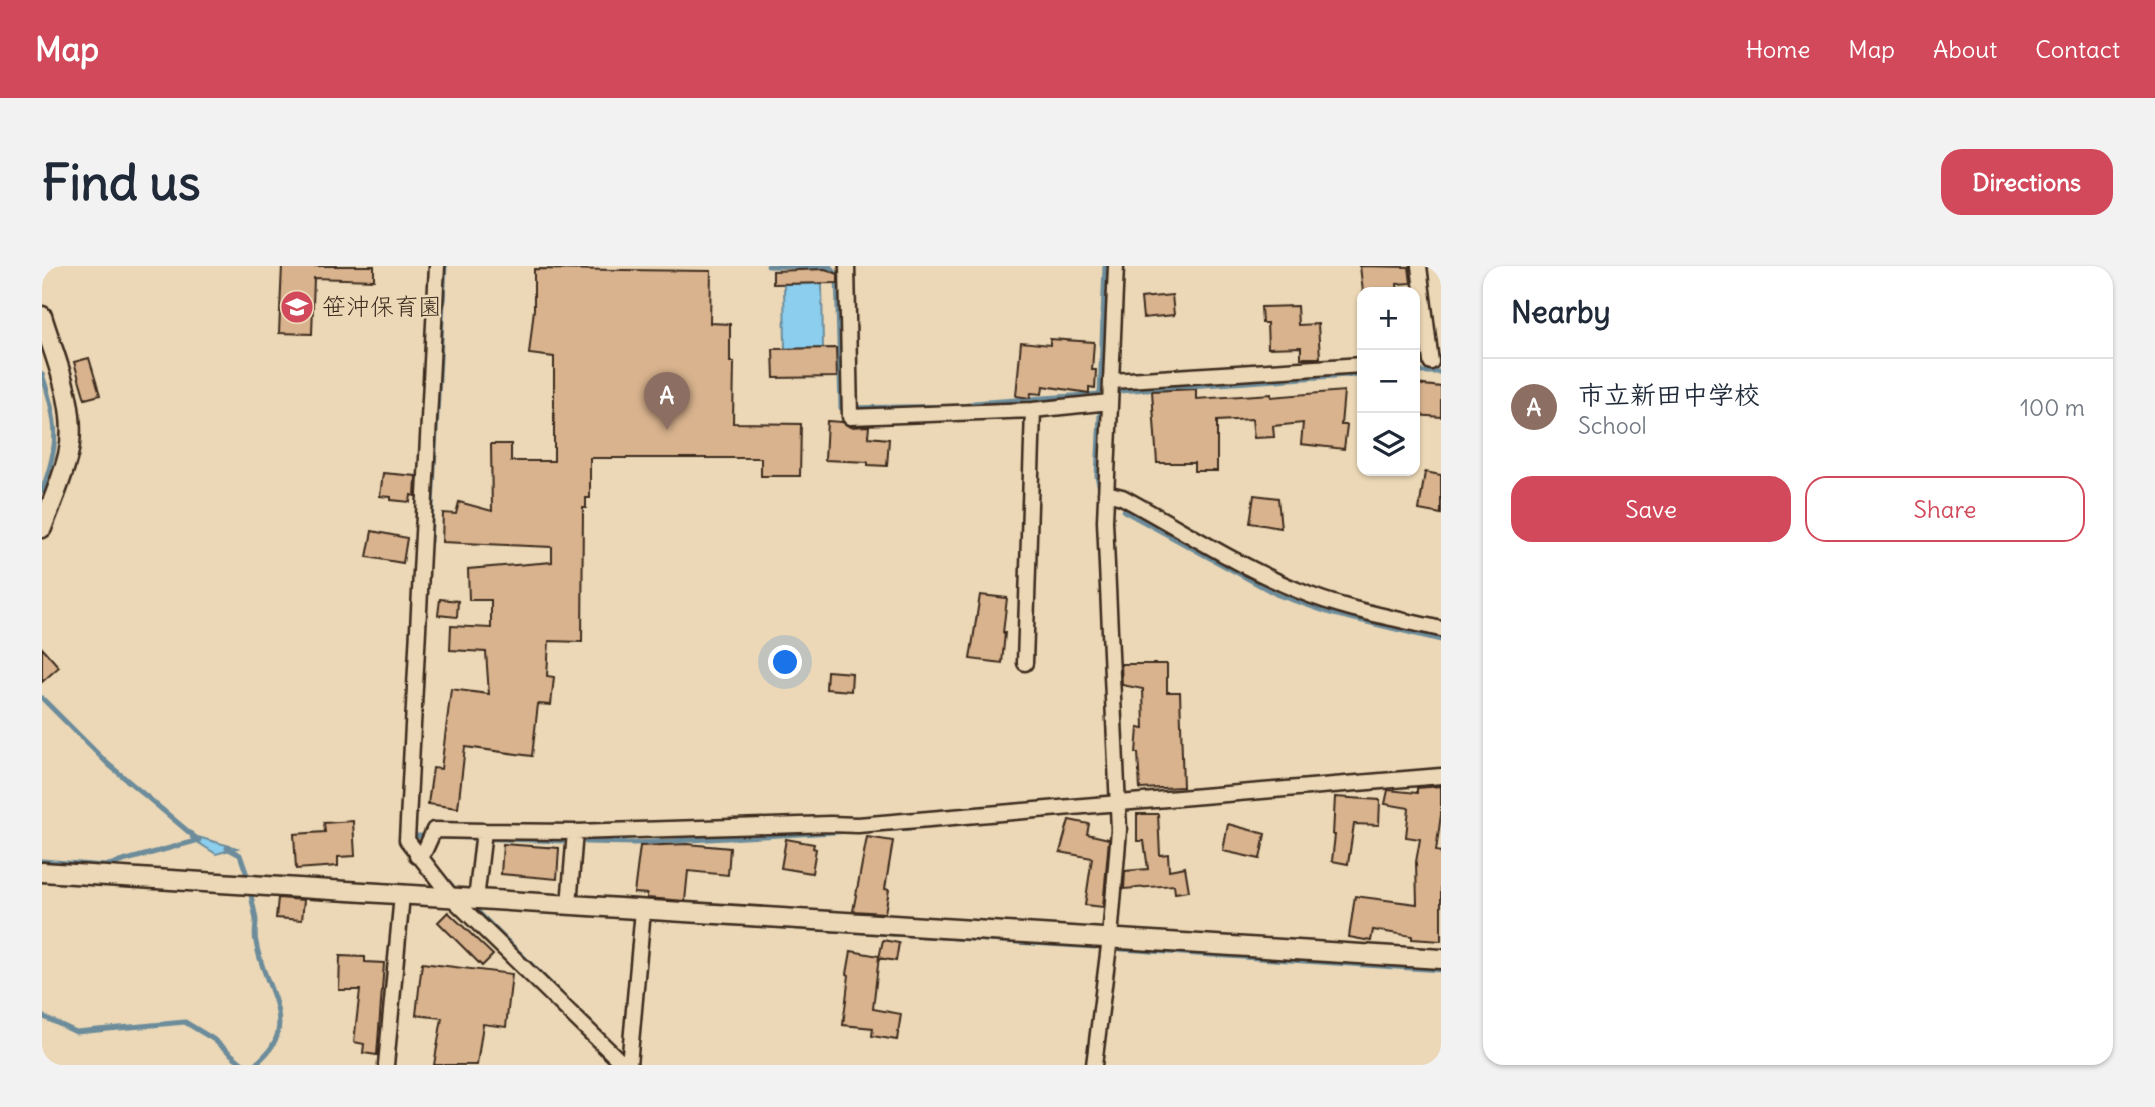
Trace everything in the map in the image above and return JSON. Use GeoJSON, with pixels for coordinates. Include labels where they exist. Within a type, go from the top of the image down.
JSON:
{"type":"FeatureCollection","features":[{"type":"Feature","properties":{"kind":"street"},"geometry":{"type":"LineString","coordinates":[[437,266],[407,840],[421,853],[453,899],[626,1065]]}},
{"type":"Feature","properties":{"kind":"street"},"geometry":{"type":"LineString","coordinates":[[847,266],[850,418],[1033,410],[1110,402]]}},
{"type":"Feature","properties":{"kind":"street"},"geometry":{"type":"LineString","coordinates":[[1094,1065],[1110,938],[1119,808],[1105,521],[1116,266]]}},
{"type":"Feature","properties":{"kind":"street"},"geometry":{"type":"LineString","coordinates":[[1419,266],[1436,362]]}},
{"type":"Feature","properties":{"kind":"street"},"geometry":{"type":"LineString","coordinates":[[42,316],[68,398],[71,427],[69,454],[42,528]]}},
{"type":"Feature","properties":{"kind":"street"},"geometry":{"type":"LineString","coordinates":[[1112,381],[1357,365]]}},
{"type":"Feature","properties":{"kind":"street"},"geometry":{"type":"LineString","coordinates":[[1025,663],[1033,410]]}},
{"type":"Feature","properties":{"kind":"street"},"geometry":{"type":"LineString","coordinates":[[1106,493],[1122,497],[1270,578],[1299,591],[1441,629]]}},
{"type":"Feature","properties":{"kind":"street"},"geometry":{"type":"LineString","coordinates":[[421,853],[433,830],[484,836],[858,825],[1119,808],[1441,776]]}},
{"type":"Feature","properties":{"kind":"street"},"geometry":{"type":"LineString","coordinates":[[569,905],[575,832]]}},
{"type":"Feature","properties":{"kind":"street"},"geometry":{"type":"LineString","coordinates":[[476,900],[484,836]]}},
{"type":"Feature","properties":{"kind":"street"},"geometry":{"type":"LineString","coordinates":[[42,872],[569,905],[642,915],[1110,938],[1441,959]]}},
{"type":"Feature","properties":{"kind":"street"},"geometry":{"type":"LineString","coordinates":[[386,1065],[402,895]]}},
{"type":"Feature","properties":{"kind":"street"},"geometry":{"type":"LineString","coordinates":[[626,1065],[642,915]]}},
{"type":"Feature","properties":{"kind":"water"},"geometry":{"type":"Polygon","coordinates":[[[822,283],[823,348],[785,349],[784,284],[822,283]]]}},
{"type":"Feature","properties":{"kind":"water"},"geometry":{"type":"Polygon","coordinates":[[[194,836],[237,848],[216,854],[191,838],[194,836]]]}},
{"type":"Feature","properties":{"kind":"building","name":"笹沖保育園"},"geometry":{"type":"Polygon","coordinates":[[[282,266],[374,266],[374,280],[314,278],[312,334],[279,333],[282,266]]]}},
{"type":"Feature","properties":{"kind":"building"},"geometry":{"type":"Polygon","coordinates":[[[1360,266],[1409,267],[1411,283],[1397,284],[1397,287],[1362,287],[1360,266]]]}},
{"type":"Feature","properties":{"kind":"building"},"geometry":{"type":"Polygon","coordinates":[[[534,269],[711,271],[710,323],[730,324],[730,362],[734,362],[733,423],[801,424],[800,476],[761,476],[761,458],[590,458],[590,498],[586,498],[586,508],[583,508],[582,642],[549,641],[547,676],[554,677],[551,705],[538,704],[532,756],[465,747],[458,808],[428,804],[433,768],[441,769],[451,689],[489,694],[486,652],[450,650],[451,626],[491,628],[491,600],[469,600],[468,569],[552,562],[552,547],[442,542],[443,513],[456,514],[459,502],[492,511],[491,444],[511,444],[511,461],[554,461],[554,357],[529,354],[534,309],[534,269]]]}},
{"type":"Feature","properties":{"kind":"building"},"geometry":{"type":"Polygon","coordinates":[[[825,269],[838,274],[838,283],[773,284],[773,271],[825,269]]]}},
{"type":"Feature","properties":{"kind":"building"},"geometry":{"type":"Polygon","coordinates":[[[1172,295],[1174,315],[1143,318],[1141,298],[1172,295]]]}},
{"type":"Feature","properties":{"kind":"building"},"geometry":{"type":"Polygon","coordinates":[[[1297,306],[1298,325],[1318,324],[1320,358],[1301,358],[1301,347],[1268,348],[1267,323],[1262,323],[1261,307],[1297,306]]]}},
{"type":"Feature","properties":{"kind":"building"},"geometry":{"type":"Polygon","coordinates":[[[1050,339],[1094,342],[1092,370],[1096,370],[1095,388],[1089,387],[1089,393],[1043,386],[1042,394],[1031,393],[1030,398],[1016,396],[1021,342],[1050,345],[1050,339]]]}},
{"type":"Feature","properties":{"kind":"building"},"geometry":{"type":"Polygon","coordinates":[[[836,348],[837,377],[774,378],[773,349],[836,348]]]}},
{"type":"Feature","properties":{"kind":"building"},"geometry":{"type":"Polygon","coordinates":[[[89,358],[100,395],[85,399],[74,362],[89,358]]]}},
{"type":"Feature","properties":{"kind":"building"},"geometry":{"type":"Polygon","coordinates":[[[1420,385],[1441,387],[1441,417],[1420,415],[1420,385]]]}},
{"type":"Feature","properties":{"kind":"building"},"geometry":{"type":"Polygon","coordinates":[[[1196,389],[1196,399],[1344,391],[1341,425],[1347,425],[1344,449],[1301,444],[1303,423],[1273,426],[1274,437],[1254,438],[1252,419],[1217,421],[1217,471],[1194,471],[1194,463],[1157,463],[1152,391],[1196,389]]]}},
{"type":"Feature","properties":{"kind":"building"},"geometry":{"type":"Polygon","coordinates":[[[827,421],[842,422],[850,427],[869,426],[868,437],[889,439],[887,466],[868,465],[868,462],[825,460],[827,421]]]}},
{"type":"Feature","properties":{"kind":"building"},"geometry":{"type":"Polygon","coordinates":[[[1425,472],[1441,475],[1441,514],[1419,510],[1425,472]]]}},
{"type":"Feature","properties":{"kind":"building"},"geometry":{"type":"Polygon","coordinates":[[[383,473],[416,476],[415,496],[411,495],[410,502],[380,496],[383,473]]]}},
{"type":"Feature","properties":{"kind":"building"},"geometry":{"type":"Polygon","coordinates":[[[1254,495],[1278,498],[1281,528],[1250,523],[1254,495]]]}},
{"type":"Feature","properties":{"kind":"building"},"geometry":{"type":"Polygon","coordinates":[[[372,531],[407,538],[403,563],[367,557],[372,531]]]}},
{"type":"Feature","properties":{"kind":"building"},"geometry":{"type":"Polygon","coordinates":[[[980,595],[1007,598],[1002,663],[970,659],[980,595]]]}},
{"type":"Feature","properties":{"kind":"building"},"geometry":{"type":"Polygon","coordinates":[[[440,599],[458,601],[457,617],[438,615],[440,599]]]}},
{"type":"Feature","properties":{"kind":"building"},"geometry":{"type":"Polygon","coordinates":[[[42,648],[59,667],[42,682],[42,648]]]}},
{"type":"Feature","properties":{"kind":"building"},"geometry":{"type":"Polygon","coordinates":[[[1121,664],[1167,664],[1167,692],[1180,692],[1183,787],[1140,789],[1136,753],[1138,728],[1144,729],[1143,689],[1122,685],[1121,664]]]}},
{"type":"Feature","properties":{"kind":"building"},"geometry":{"type":"Polygon","coordinates":[[[827,671],[852,673],[851,691],[826,689],[827,671]]]}},
{"type":"Feature","properties":{"kind":"building"},"geometry":{"type":"Polygon","coordinates":[[[1441,786],[1441,815],[1436,851],[1441,852],[1441,941],[1412,939],[1412,936],[1373,930],[1371,941],[1349,937],[1355,896],[1417,904],[1416,862],[1420,839],[1406,837],[1409,808],[1385,804],[1388,790],[1417,793],[1417,788],[1441,786]]]}},
{"type":"Feature","properties":{"kind":"building"},"geometry":{"type":"Polygon","coordinates":[[[1335,797],[1380,800],[1379,825],[1354,824],[1348,864],[1332,861],[1335,797]]]}},
{"type":"Feature","properties":{"kind":"building"},"geometry":{"type":"Polygon","coordinates":[[[1137,814],[1158,814],[1160,855],[1168,854],[1169,870],[1185,867],[1189,891],[1175,893],[1174,885],[1124,889],[1125,871],[1148,869],[1144,841],[1137,841],[1137,814]]]}},
{"type":"Feature","properties":{"kind":"building"},"geometry":{"type":"Polygon","coordinates":[[[1069,820],[1089,824],[1087,834],[1109,839],[1103,907],[1085,905],[1092,858],[1060,852],[1069,820]]]}},
{"type":"Feature","properties":{"kind":"building"},"geometry":{"type":"Polygon","coordinates":[[[353,821],[355,856],[338,857],[338,866],[296,869],[294,834],[325,832],[324,823],[353,821]]]}},
{"type":"Feature","properties":{"kind":"building"},"geometry":{"type":"Polygon","coordinates":[[[1228,824],[1265,834],[1260,859],[1223,851],[1228,824]]]}},
{"type":"Feature","properties":{"kind":"building"},"geometry":{"type":"Polygon","coordinates":[[[867,837],[893,841],[885,889],[889,890],[885,913],[853,911],[867,837]]]}},
{"type":"Feature","properties":{"kind":"building"},"geometry":{"type":"Polygon","coordinates":[[[786,839],[814,844],[813,848],[816,849],[812,873],[781,868],[786,839]]]}},
{"type":"Feature","properties":{"kind":"building"},"geometry":{"type":"Polygon","coordinates":[[[503,844],[559,848],[557,879],[501,874],[503,844]]]}},
{"type":"Feature","properties":{"kind":"building"},"geometry":{"type":"Polygon","coordinates":[[[687,844],[730,848],[728,875],[688,871],[685,901],[647,898],[647,894],[634,893],[640,846],[687,844]]]}},
{"type":"Feature","properties":{"kind":"building"},"geometry":{"type":"Polygon","coordinates":[[[278,898],[304,900],[302,920],[276,918],[278,898]]]}},
{"type":"Feature","properties":{"kind":"building"},"geometry":{"type":"Polygon","coordinates":[[[448,912],[493,955],[482,966],[438,922],[448,912]]]}},
{"type":"Feature","properties":{"kind":"building"},"geometry":{"type":"Polygon","coordinates":[[[883,940],[899,943],[896,961],[879,958],[883,940]]]}},
{"type":"Feature","properties":{"kind":"building"},"geometry":{"type":"Polygon","coordinates":[[[851,951],[879,956],[873,1009],[901,1014],[897,1040],[872,1036],[873,1028],[843,1025],[851,951]]]}},
{"type":"Feature","properties":{"kind":"building"},"geometry":{"type":"Polygon","coordinates":[[[340,956],[365,957],[365,962],[384,963],[377,1055],[363,1053],[364,1044],[354,1042],[360,990],[339,990],[340,956]]]}},
{"type":"Feature","properties":{"kind":"building"},"geometry":{"type":"Polygon","coordinates":[[[422,963],[512,974],[506,1027],[483,1024],[477,1065],[434,1065],[442,1018],[416,1015],[422,963]]]}},
{"type":"Feature","properties":{"kind":"waterway"},"geometry":{"type":"LineString","coordinates":[[430,542],[445,266]]}},
{"type":"Feature","properties":{"kind":"waterway"},"geometry":{"type":"LineString","coordinates":[[768,266],[830,267],[837,275],[841,408],[965,406],[974,403],[1100,394]]}},
{"type":"Feature","properties":{"kind":"waterway"},"geometry":{"type":"LineString","coordinates":[[1100,396],[1105,266]]}},
{"type":"Feature","properties":{"kind":"waterway"},"geometry":{"type":"LineString","coordinates":[[1420,372],[1441,372]]}},
{"type":"Feature","properties":{"kind":"waterway"},"geometry":{"type":"LineString","coordinates":[[42,374],[55,433],[52,459],[42,491]]}},
{"type":"Feature","properties":{"kind":"waterway"},"geometry":{"type":"LineString","coordinates":[[1119,391],[1357,374]]}},
{"type":"Feature","properties":{"kind":"waterway"},"geometry":{"type":"LineString","coordinates":[[1100,414],[1097,476],[1100,489]]}},
{"type":"Feature","properties":{"kind":"waterway"},"geometry":{"type":"LineString","coordinates":[[1124,511],[1278,595],[1330,613],[1441,640]]}},
{"type":"Feature","properties":{"kind":"waterway"},"geometry":{"type":"LineString","coordinates":[[42,698],[108,764],[197,839]]}},
{"type":"Feature","properties":{"kind":"waterway"},"geometry":{"type":"LineString","coordinates":[[890,829],[911,828]]}},
{"type":"Feature","properties":{"kind":"waterway"},"geometry":{"type":"LineString","coordinates":[[586,842],[636,843],[852,831]]}},
{"type":"Feature","properties":{"kind":"waterway"},"geometry":{"type":"LineString","coordinates":[[415,836],[421,836]]}},
{"type":"Feature","properties":{"kind":"waterway"},"geometry":{"type":"LineString","coordinates":[[439,837],[565,841]]}},
{"type":"Feature","properties":{"kind":"waterway"},"geometry":{"type":"LineString","coordinates":[[42,861],[105,866],[199,840]]}},
{"type":"Feature","properties":{"kind":"waterway"},"geometry":{"type":"LineString","coordinates":[[227,848],[240,855],[247,875]]}},
{"type":"Feature","properties":{"kind":"waterway"},"geometry":{"type":"LineString","coordinates":[[444,877],[454,888]]}},
{"type":"Feature","properties":{"kind":"waterway"},"geometry":{"type":"LineString","coordinates":[[251,894],[256,920],[255,939],[277,1007],[279,1022],[277,1036],[269,1051],[254,1065]]}},
{"type":"Feature","properties":{"kind":"waterway"},"geometry":{"type":"LineString","coordinates":[[471,905],[561,994]]}},
{"type":"Feature","properties":{"kind":"waterway"},"geometry":{"type":"LineString","coordinates":[[644,918],[1095,947]]}},
{"type":"Feature","properties":{"kind":"waterway"},"geometry":{"type":"LineString","coordinates":[[1121,949],[1441,970]]}},
{"type":"Feature","properties":{"kind":"waterway"},"geometry":{"type":"LineString","coordinates":[[42,1016],[76,1032],[185,1022],[213,1039],[244,1065]]}},
{"type":"Feature","properties":{"kind":"place","name":"笹沖保育園"},"geometry":{"type":"Point","coordinates":[297,307]}},
{"type":"Feature","properties":{"kind":"place","name":"市立新田中学校"},"geometry":{"type":"Point","coordinates":[667,430]}}]}
